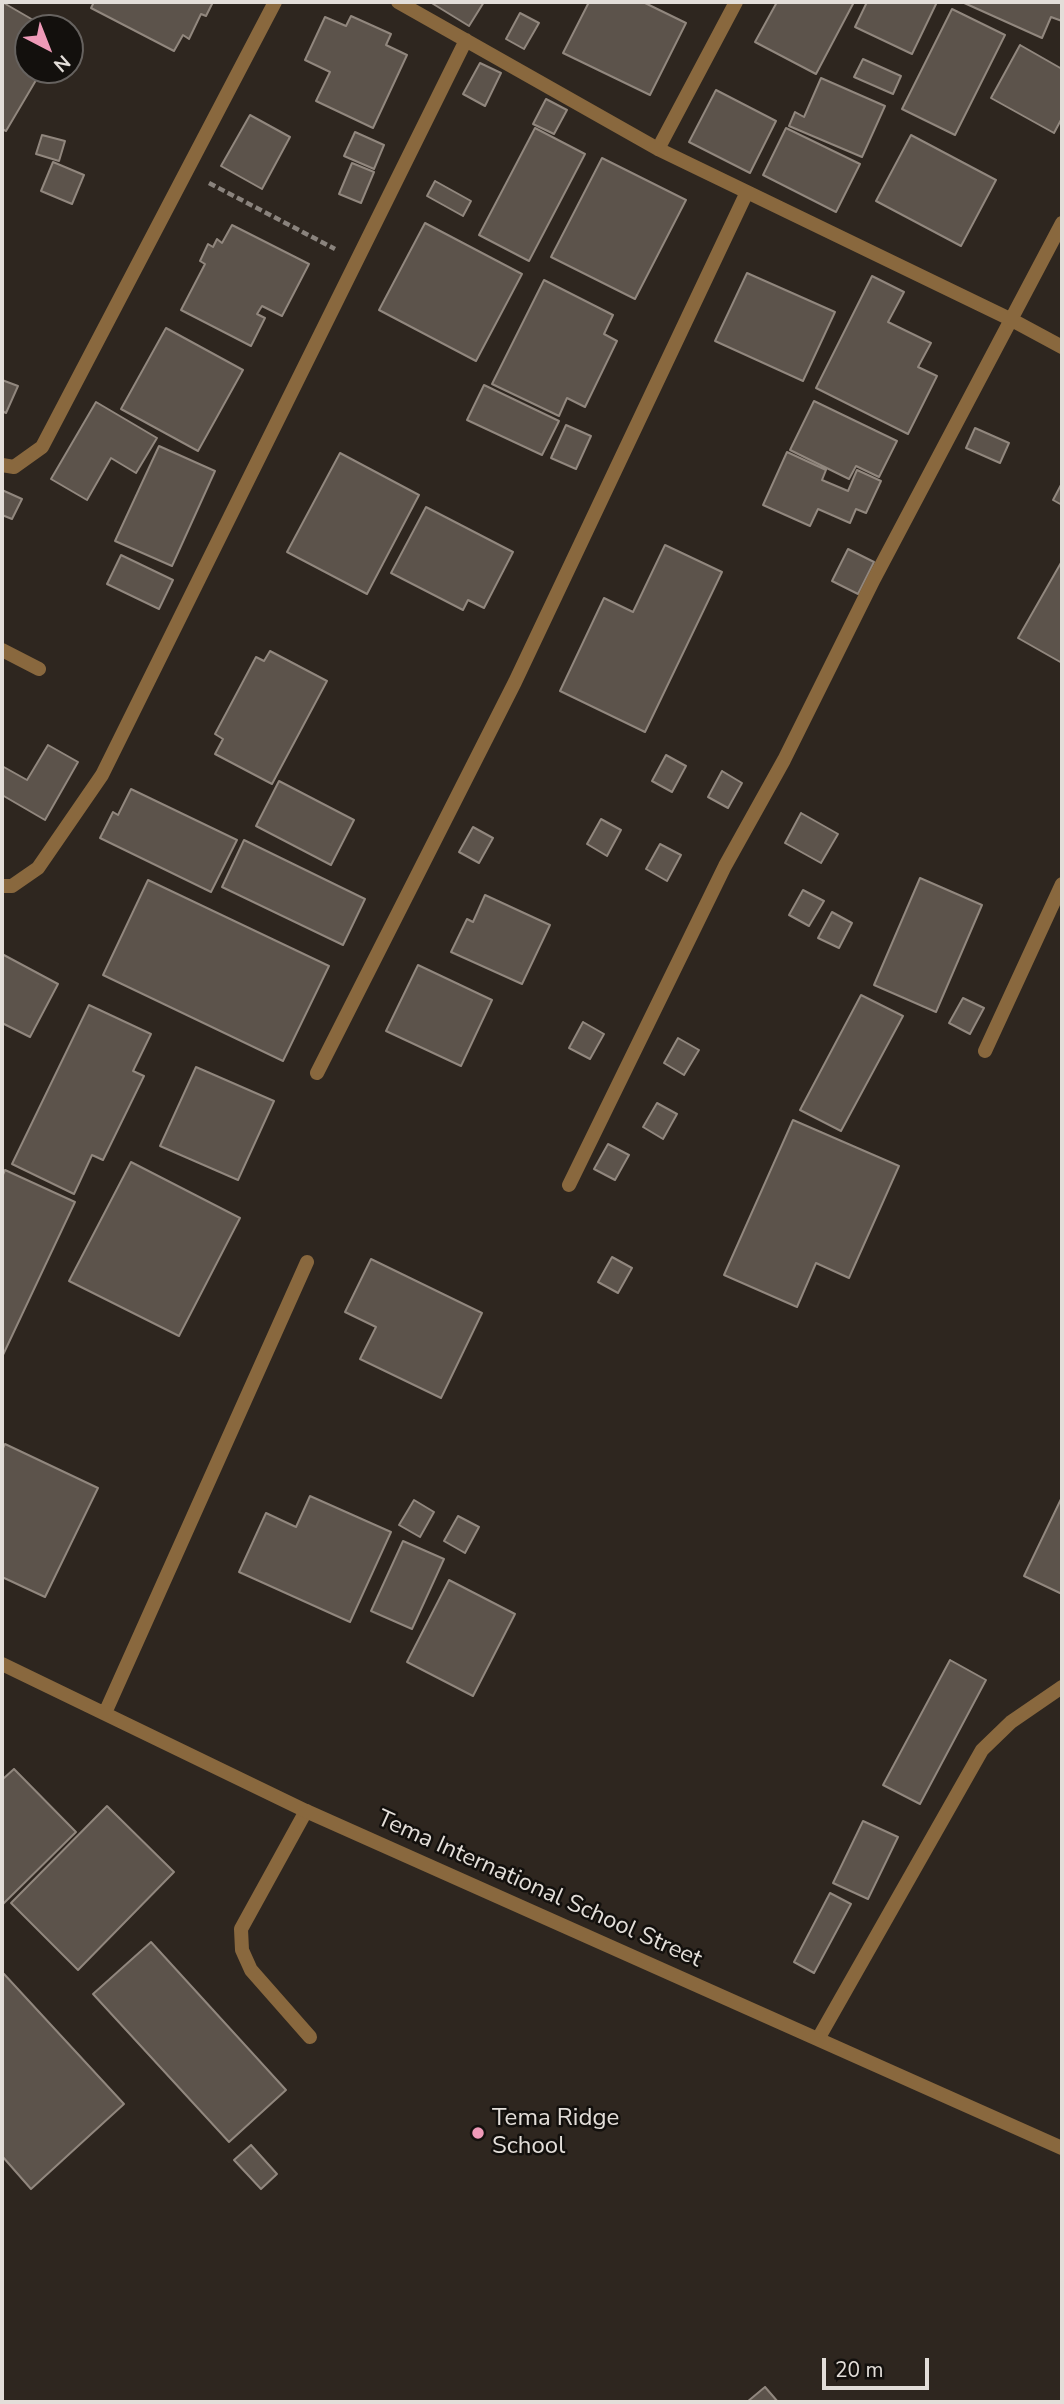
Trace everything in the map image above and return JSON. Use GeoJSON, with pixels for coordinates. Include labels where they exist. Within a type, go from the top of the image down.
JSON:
{"type":"FeatureCollection","features":[{"type":"Feature","properties":{"kind":"street"},"geometry":{"type":"LineString","coordinates":[[2,465],[14,467],[42,447],[275,2]]}},
{"type":"Feature","properties":{"kind":"street"},"geometry":{"type":"LineString","coordinates":[[398,2],[658,149],[1012,320],[1062,347]]}},
{"type":"Feature","properties":{"kind":"street"},"geometry":{"type":"LineString","coordinates":[[658,149],[736,2]]}},
{"type":"Feature","properties":{"kind":"street"},"geometry":{"type":"LineString","coordinates":[[2,886],[12,886],[38,868],[102,775],[466,40]]}},
{"type":"Feature","properties":{"kind":"street"},"geometry":{"type":"LineString","coordinates":[[317,1073],[515,682],[747,192]]}},
{"type":"Feature","properties":{"kind":"street"},"geometry":{"type":"LineString","coordinates":[[569,1185],[725,866],[784,760],[874,579],[1062,223]]}},
{"type":"Feature","properties":{"kind":"street"},"geometry":{"type":"LineString","coordinates":[[2,650],[39,669]]}},
{"type":"Feature","properties":{"kind":"street"},"geometry":{"type":"LineString","coordinates":[[985,1051],[1062,884]]}},
{"type":"Feature","properties":{"kind":"street"},"geometry":{"type":"LineString","coordinates":[[105,1713],[307,1262]]}},
{"type":"Feature","properties":{"kind":"street","name":"Tema International School Street"},"geometry":{"type":"LineString","coordinates":[[2,1664],[306,1811],[1062,2148]]}},
{"type":"Feature","properties":{"kind":"street"},"geometry":{"type":"LineString","coordinates":[[818,2039],[982,1750],[1011,1722],[1062,1687]]}},
{"type":"Feature","properties":{"kind":"street"},"geometry":{"type":"LineString","coordinates":[[306,1811],[241,1929],[242,1950],[251,1970],[310,2037]]}},
{"type":"Feature","properties":{"kind":"path"},"geometry":{"type":"LineString","coordinates":[[187,171],[356,260]]}},
{"type":"Feature","properties":{"kind":"building"},"geometry":{"type":"Polygon","coordinates":[[[2,2],[23,14],[14,14],[14,84],[34,84],[6,131],[2,129],[2,2]]]}},
{"type":"Feature","properties":{"kind":"building"},"geometry":{"type":"Polygon","coordinates":[[[94,2],[213,2],[206,16],[201,14],[189,39],[183,35],[174,51],[91,8],[94,2]]]}},
{"type":"Feature","properties":{"kind":"building"},"geometry":{"type":"Polygon","coordinates":[[[430,2],[484,2],[469,26],[430,2]]]}},
{"type":"Feature","properties":{"kind":"building"},"geometry":{"type":"Polygon","coordinates":[[[589,2],[643,2],[686,23],[650,95],[563,53],[589,2]]]}},
{"type":"Feature","properties":{"kind":"building"},"geometry":{"type":"Polygon","coordinates":[[[777,2],[854,2],[816,74],[755,42],[777,2]]]}},
{"type":"Feature","properties":{"kind":"building"},"geometry":{"type":"Polygon","coordinates":[[[867,2],[937,2],[912,54],[855,27],[867,2]]]}},
{"type":"Feature","properties":{"kind":"building"},"geometry":{"type":"Polygon","coordinates":[[[962,2],[1062,2],[1062,21],[1051,17],[1042,38],[962,2]]]}},
{"type":"Feature","properties":{"kind":"building"},"geometry":{"type":"Polygon","coordinates":[[[952,9],[1005,35],[955,135],[902,109],[952,9]]]}},
{"type":"Feature","properties":{"kind":"building"},"geometry":{"type":"Polygon","coordinates":[[[520,13],[539,23],[524,49],[506,39],[520,13]]]}},
{"type":"Feature","properties":{"kind":"building"},"geometry":{"type":"Polygon","coordinates":[[[351,16],[391,34],[386,45],[407,55],[373,128],[316,101],[330,72],[305,60],[325,17],[346,26],[351,16]]]}},
{"type":"Feature","properties":{"kind":"building"},"geometry":{"type":"Polygon","coordinates":[[[1020,45],[1062,69],[1062,118],[1054,133],[991,98],[1020,45]]]}},
{"type":"Feature","properties":{"kind":"building"},"geometry":{"type":"Polygon","coordinates":[[[863,59],[901,76],[893,94],[854,77],[863,59]]]}},
{"type":"Feature","properties":{"kind":"building"},"geometry":{"type":"Polygon","coordinates":[[[480,63],[501,73],[485,106],[463,94],[480,63]]]}},
{"type":"Feature","properties":{"kind":"building"},"geometry":{"type":"Polygon","coordinates":[[[821,78],[885,106],[862,157],[789,126],[795,112],[804,117],[821,78]]]}},
{"type":"Feature","properties":{"kind":"building"},"geometry":{"type":"Polygon","coordinates":[[[716,90],[776,121],[750,173],[689,142],[716,90]]]}},
{"type":"Feature","properties":{"kind":"building"},"geometry":{"type":"Polygon","coordinates":[[[546,99],[567,110],[554,134],[533,124],[546,99]]]}},
{"type":"Feature","properties":{"kind":"building"},"geometry":{"type":"Polygon","coordinates":[[[250,115],[290,137],[262,189],[221,166],[250,115]]]}},
{"type":"Feature","properties":{"kind":"building"},"geometry":{"type":"Polygon","coordinates":[[[535,128],[585,154],[529,261],[479,235],[535,128]]]}},
{"type":"Feature","properties":{"kind":"building"},"geometry":{"type":"Polygon","coordinates":[[[786,128],[860,164],[836,212],[763,175],[786,128]]]}},
{"type":"Feature","properties":{"kind":"building"},"geometry":{"type":"Polygon","coordinates":[[[355,132],[384,145],[374,169],[344,156],[355,132]]]}},
{"type":"Feature","properties":{"kind":"building"},"geometry":{"type":"Polygon","coordinates":[[[42,135],[65,141],[59,161],[36,154],[42,135]]]}},
{"type":"Feature","properties":{"kind":"building"},"geometry":{"type":"Polygon","coordinates":[[[911,135],[996,180],[961,246],[876,201],[911,135]]]}},
{"type":"Feature","properties":{"kind":"building"},"geometry":{"type":"Polygon","coordinates":[[[602,158],[686,200],[635,299],[551,257],[602,158]]]}},
{"type":"Feature","properties":{"kind":"building"},"geometry":{"type":"Polygon","coordinates":[[[53,162],[84,175],[72,204],[41,191],[53,162]]]}},
{"type":"Feature","properties":{"kind":"building"},"geometry":{"type":"Polygon","coordinates":[[[352,163],[374,172],[361,203],[339,194],[352,163]]]}},
{"type":"Feature","properties":{"kind":"building"},"geometry":{"type":"Polygon","coordinates":[[[435,181],[471,201],[463,216],[427,196],[435,181]]]}},
{"type":"Feature","properties":{"kind":"building"},"geometry":{"type":"Polygon","coordinates":[[[425,223],[522,274],[476,361],[379,310],[425,223]]]}},
{"type":"Feature","properties":{"kind":"building"},"geometry":{"type":"Polygon","coordinates":[[[232,225],[309,264],[282,316],[262,306],[257,314],[265,318],[251,346],[181,310],[205,264],[200,261],[208,244],[213,247],[217,239],[222,243],[232,225]]]}},
{"type":"Feature","properties":{"kind":"building"},"geometry":{"type":"Polygon","coordinates":[[[747,273],[835,312],[803,381],[715,341],[747,273]]]}},
{"type":"Feature","properties":{"kind":"building"},"geometry":{"type":"Polygon","coordinates":[[[872,276],[904,292],[888,322],[931,343],[918,367],[937,376],[908,434],[816,388],[872,276]]]}},
{"type":"Feature","properties":{"kind":"building"},"geometry":{"type":"Polygon","coordinates":[[[544,280],[613,315],[604,334],[617,341],[585,407],[567,398],[559,416],[492,384],[544,280]]]}},
{"type":"Feature","properties":{"kind":"building"},"geometry":{"type":"Polygon","coordinates":[[[166,328],[243,370],[198,451],[121,409],[166,328]]]}},
{"type":"Feature","properties":{"kind":"building"},"geometry":{"type":"Polygon","coordinates":[[[2,380],[18,386],[6,413],[2,411],[2,380]]]}},
{"type":"Feature","properties":{"kind":"building"},"geometry":{"type":"Polygon","coordinates":[[[484,385],[559,421],[542,455],[467,420],[484,385]]]}},
{"type":"Feature","properties":{"kind":"building"},"geometry":{"type":"Polygon","coordinates":[[[814,401],[897,441],[879,477],[856,466],[849,479],[790,450],[814,401]]]}},
{"type":"Feature","properties":{"kind":"building"},"geometry":{"type":"Polygon","coordinates":[[[96,402],[157,438],[136,473],[111,458],[87,500],[51,479],[96,402]]]}},
{"type":"Feature","properties":{"kind":"building"},"geometry":{"type":"Polygon","coordinates":[[[566,425],[591,436],[576,469],[551,458],[566,425]]]}},
{"type":"Feature","properties":{"kind":"building"},"geometry":{"type":"Polygon","coordinates":[[[975,428],[1009,443],[1000,463],[966,448],[975,428]]]}},
{"type":"Feature","properties":{"kind":"building"},"geometry":{"type":"Polygon","coordinates":[[[159,446],[215,471],[172,566],[115,541],[159,446]]]}},
{"type":"Feature","properties":{"kind":"building"},"geometry":{"type":"Polygon","coordinates":[[[787,452],[826,470],[822,480],[848,491],[857,470],[881,481],[866,513],[856,509],[850,523],[818,509],[810,526],[763,505],[787,452]]]}},
{"type":"Feature","properties":{"kind":"building"},"geometry":{"type":"Polygon","coordinates":[[[340,453],[419,495],[367,594],[287,552],[340,453]]]}},
{"type":"Feature","properties":{"kind":"building"},"geometry":{"type":"Polygon","coordinates":[[[1062,483],[1062,505],[1053,500],[1062,483]]]}},
{"type":"Feature","properties":{"kind":"building"},"geometry":{"type":"Polygon","coordinates":[[[2,490],[22,499],[12,519],[2,515],[2,490]]]}},
{"type":"Feature","properties":{"kind":"building"},"geometry":{"type":"Polygon","coordinates":[[[426,507],[513,552],[484,608],[468,600],[463,610],[391,573],[426,507]]]}},
{"type":"Feature","properties":{"kind":"building"},"geometry":{"type":"Polygon","coordinates":[[[665,545],[722,572],[645,732],[560,691],[604,598],[633,612],[665,545]]]}},
{"type":"Feature","properties":{"kind":"building"},"geometry":{"type":"Polygon","coordinates":[[[848,549],[874,562],[858,594],[832,581],[848,549]]]}},
{"type":"Feature","properties":{"kind":"building"},"geometry":{"type":"Polygon","coordinates":[[[121,555],[173,580],[159,609],[107,584],[121,555]]]}},
{"type":"Feature","properties":{"kind":"building"},"geometry":{"type":"Polygon","coordinates":[[[1062,561],[1062,663],[1018,638],[1062,561]]]}},
{"type":"Feature","properties":{"kind":"building"},"geometry":{"type":"Polygon","coordinates":[[[270,651],[327,681],[272,784],[215,754],[223,739],[215,734],[256,657],[264,661],[270,651]]]}},
{"type":"Feature","properties":{"kind":"building"},"geometry":{"type":"Polygon","coordinates":[[[48,745],[78,762],[45,820],[2,795],[2,766],[27,780],[48,745]]]}},
{"type":"Feature","properties":{"kind":"building"},"geometry":{"type":"Polygon","coordinates":[[[666,755],[686,766],[672,792],[652,781],[666,755]]]}},
{"type":"Feature","properties":{"kind":"building"},"geometry":{"type":"Polygon","coordinates":[[[722,771],[742,783],[728,808],[708,797],[722,771]]]}},
{"type":"Feature","properties":{"kind":"building"},"geometry":{"type":"Polygon","coordinates":[[[279,781],[354,820],[331,865],[256,826],[279,781]]]}},
{"type":"Feature","properties":{"kind":"building"},"geometry":{"type":"Polygon","coordinates":[[[131,789],[237,840],[211,892],[100,838],[113,812],[118,815],[131,789]]]}},
{"type":"Feature","properties":{"kind":"building"},"geometry":{"type":"Polygon","coordinates":[[[801,813],[838,834],[821,863],[785,843],[801,813]]]}},
{"type":"Feature","properties":{"kind":"building"},"geometry":{"type":"Polygon","coordinates":[[[601,819],[621,830],[607,856],[587,844],[601,819]]]}},
{"type":"Feature","properties":{"kind":"building"},"geometry":{"type":"Polygon","coordinates":[[[473,827],[493,838],[479,863],[459,852],[473,827]]]}},
{"type":"Feature","properties":{"kind":"building"},"geometry":{"type":"Polygon","coordinates":[[[244,840],[365,899],[343,945],[222,887],[244,840]]]}},
{"type":"Feature","properties":{"kind":"building"},"geometry":{"type":"Polygon","coordinates":[[[660,844],[681,855],[667,881],[646,869],[660,844]]]}},
{"type":"Feature","properties":{"kind":"building"},"geometry":{"type":"Polygon","coordinates":[[[920,878],[982,905],[936,1012],[874,985],[920,878]]]}},
{"type":"Feature","properties":{"kind":"building"},"geometry":{"type":"Polygon","coordinates":[[[148,880],[329,966],[283,1061],[103,975],[148,880]]]}},
{"type":"Feature","properties":{"kind":"building"},"geometry":{"type":"Polygon","coordinates":[[[803,890],[824,901],[809,926],[789,915],[803,890]]]}},
{"type":"Feature","properties":{"kind":"building"},"geometry":{"type":"Polygon","coordinates":[[[485,895],[550,925],[522,984],[451,952],[467,919],[473,922],[485,895]]]}},
{"type":"Feature","properties":{"kind":"building"},"geometry":{"type":"Polygon","coordinates":[[[832,912],[852,923],[839,948],[818,938],[832,912]]]}},
{"type":"Feature","properties":{"kind":"building"},"geometry":{"type":"Polygon","coordinates":[[[2,954],[58,984],[30,1037],[2,1023],[2,954]]]}},
{"type":"Feature","properties":{"kind":"building"},"geometry":{"type":"Polygon","coordinates":[[[418,965],[492,1000],[461,1066],[386,1031],[418,965]]]}},
{"type":"Feature","properties":{"kind":"building"},"geometry":{"type":"Polygon","coordinates":[[[861,995],[903,1016],[841,1131],[800,1110],[861,995]]]}},
{"type":"Feature","properties":{"kind":"building"},"geometry":{"type":"Polygon","coordinates":[[[963,998],[984,1008],[970,1034],[949,1023],[963,998]]]}},
{"type":"Feature","properties":{"kind":"building"},"geometry":{"type":"Polygon","coordinates":[[[89,1005],[151,1034],[133,1071],[144,1076],[103,1160],[92,1155],[74,1194],[12,1164],[89,1005]]]}},
{"type":"Feature","properties":{"kind":"building"},"geometry":{"type":"Polygon","coordinates":[[[583,1022],[604,1034],[590,1059],[569,1048],[583,1022]]]}},
{"type":"Feature","properties":{"kind":"building"},"geometry":{"type":"Polygon","coordinates":[[[678,1038],[699,1050],[684,1075],[664,1063],[678,1038]]]}},
{"type":"Feature","properties":{"kind":"building"},"geometry":{"type":"Polygon","coordinates":[[[196,1067],[274,1101],[238,1180],[160,1146],[196,1067]]]}},
{"type":"Feature","properties":{"kind":"building"},"geometry":{"type":"Polygon","coordinates":[[[657,1103],[677,1114],[663,1139],[643,1127],[657,1103]]]}},
{"type":"Feature","properties":{"kind":"building"},"geometry":{"type":"Polygon","coordinates":[[[793,1120],[899,1166],[849,1278],[816,1263],[797,1307],[724,1275],[793,1120]]]}},
{"type":"Feature","properties":{"kind":"building"},"geometry":{"type":"Polygon","coordinates":[[[608,1144],[629,1155],[615,1180],[594,1169],[608,1144]]]}},
{"type":"Feature","properties":{"kind":"building"},"geometry":{"type":"Polygon","coordinates":[[[131,1162],[240,1218],[179,1336],[69,1281],[131,1162]]]}},
{"type":"Feature","properties":{"kind":"building"},"geometry":{"type":"Polygon","coordinates":[[[5,1170],[75,1202],[2,1357],[2,1177],[5,1170]]]}},
{"type":"Feature","properties":{"kind":"building"},"geometry":{"type":"Polygon","coordinates":[[[612,1257],[632,1268],[618,1293],[598,1282],[612,1257]]]}},
{"type":"Feature","properties":{"kind":"building"},"geometry":{"type":"Polygon","coordinates":[[[371,1259],[482,1313],[441,1398],[360,1359],[376,1327],[345,1312],[371,1259]]]}},
{"type":"Feature","properties":{"kind":"building"},"geometry":{"type":"Polygon","coordinates":[[[5,1444],[98,1488],[45,1597],[2,1577],[2,1450],[5,1444]]]}},
{"type":"Feature","properties":{"kind":"building"},"geometry":{"type":"Polygon","coordinates":[[[310,1496],[391,1532],[350,1622],[239,1572],[266,1513],[296,1527],[310,1496]]]}},
{"type":"Feature","properties":{"kind":"building"},"geometry":{"type":"Polygon","coordinates":[[[1062,1497],[1062,1594],[1024,1576],[1062,1497]]]}},
{"type":"Feature","properties":{"kind":"building"},"geometry":{"type":"Polygon","coordinates":[[[414,1500],[434,1512],[420,1537],[399,1525],[414,1500]]]}},
{"type":"Feature","properties":{"kind":"building"},"geometry":{"type":"Polygon","coordinates":[[[458,1516],[479,1527],[465,1553],[444,1541],[458,1516]]]}},
{"type":"Feature","properties":{"kind":"building"},"geometry":{"type":"Polygon","coordinates":[[[403,1541],[444,1559],[412,1629],[371,1611],[403,1541]]]}},
{"type":"Feature","properties":{"kind":"building"},"geometry":{"type":"Polygon","coordinates":[[[449,1580],[515,1614],[473,1696],[407,1662],[449,1580]]]}},
{"type":"Feature","properties":{"kind":"building"},"geometry":{"type":"Polygon","coordinates":[[[950,1660],[986,1680],[920,1804],[883,1785],[950,1660]]]}},
{"type":"Feature","properties":{"kind":"building"},"geometry":{"type":"Polygon","coordinates":[[[14,1769],[76,1832],[2,1905],[2,1775],[4,1778],[14,1769]]]}},
{"type":"Feature","properties":{"kind":"building"},"geometry":{"type":"Polygon","coordinates":[[[107,1806],[174,1872],[78,1970],[11,1903],[107,1806]]]}},
{"type":"Feature","properties":{"kind":"building"},"geometry":{"type":"Polygon","coordinates":[[[863,1821],[898,1837],[868,1899],[833,1883],[863,1821]]]}},
{"type":"Feature","properties":{"kind":"building"},"geometry":{"type":"Polygon","coordinates":[[[830,1893],[851,1904],[814,1973],[794,1962],[830,1893]]]}},
{"type":"Feature","properties":{"kind":"building"},"geometry":{"type":"Polygon","coordinates":[[[151,1942],[286,2090],[229,2142],[93,1994],[151,1942]]]}},
{"type":"Feature","properties":{"kind":"building"},"geometry":{"type":"Polygon","coordinates":[[[4,1974],[124,2104],[31,2189],[2,2156],[4,1974]]]}},
{"type":"Feature","properties":{"kind":"building"},"geometry":{"type":"Polygon","coordinates":[[[251,2145],[277,2174],[261,2189],[234,2160],[251,2145]]]}},
{"type":"Feature","properties":{"kind":"building"},"geometry":{"type":"Polygon","coordinates":[[[765,2387],[778,2402],[747,2402],[765,2387]]]}},
{"type":"Feature","properties":{"kind":"place","name":"Tema Ridge School"},"geometry":{"type":"Point","coordinates":[478,2133]}}]}
